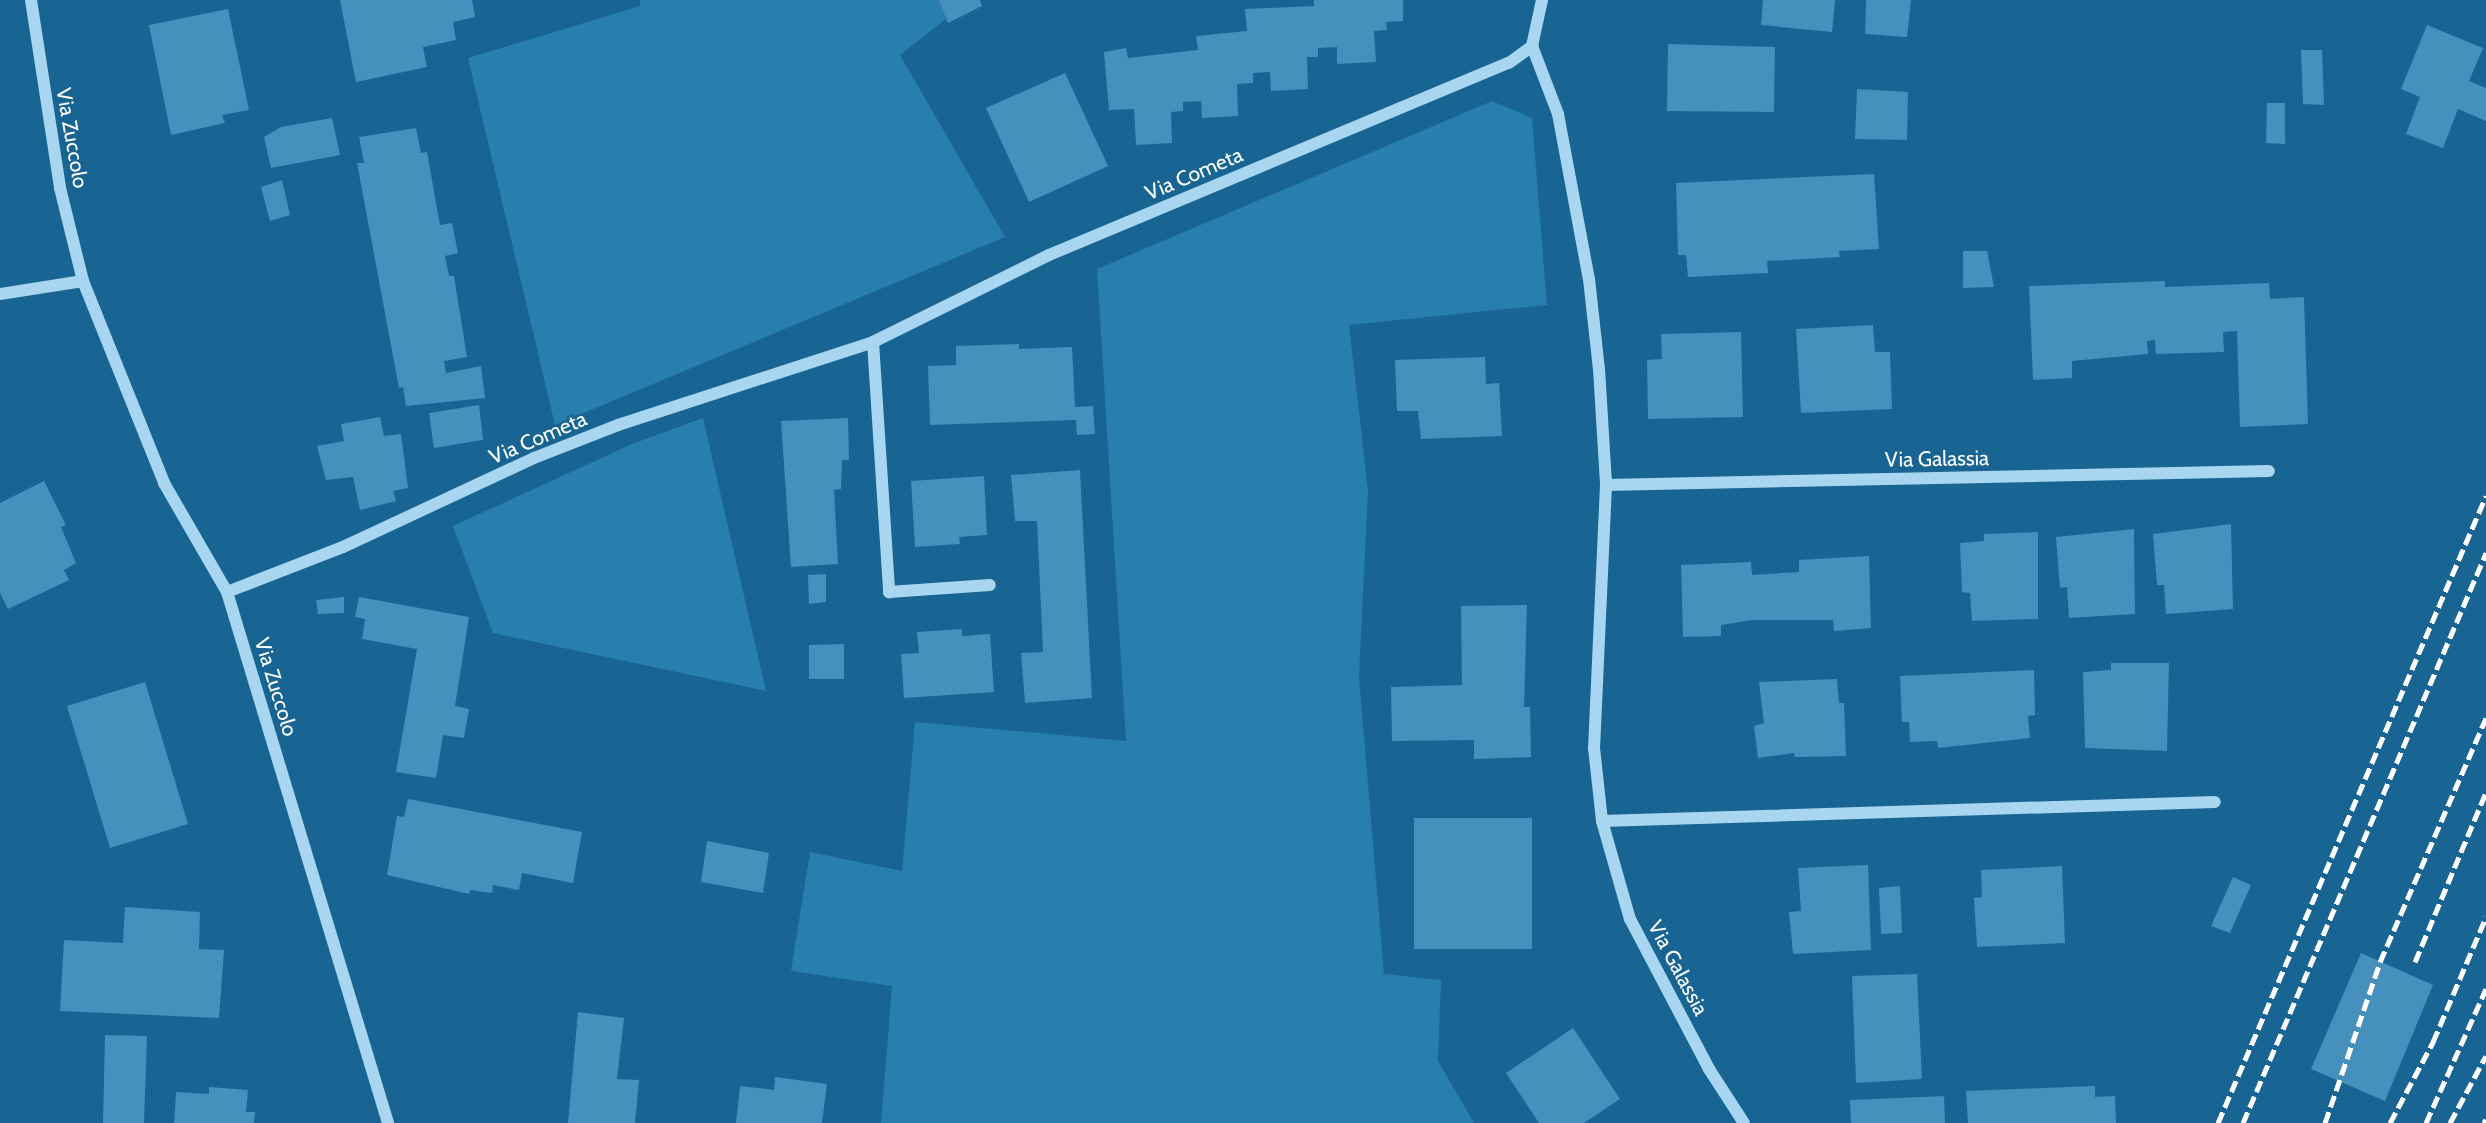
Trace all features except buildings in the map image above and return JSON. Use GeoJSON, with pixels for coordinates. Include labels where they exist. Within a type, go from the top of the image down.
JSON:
{"type":"FeatureCollection","features":[{"type":"Feature","properties":{"kind":"street","name":"Via Zuccolo"},"geometry":{"type":"LineString","coordinates":[[31,0],[60,188],[83,281],[164,483],[228,592],[388,1123]]}},
{"type":"Feature","properties":{"kind":"street"},"geometry":{"type":"LineString","coordinates":[[1532,46],[1542,0]]}},
{"type":"Feature","properties":{"kind":"street","name":"Via Cometa"},"geometry":{"type":"LineString","coordinates":[[228,592],[343,547],[534,458],[618,425],[873,342],[1049,255],[1509,62],[1532,46]]}},
{"type":"Feature","properties":{"kind":"street","name":"Via Galassia"},"geometry":{"type":"LineString","coordinates":[[1532,46],[1558,114],[1589,279],[1606,485],[1594,748],[1602,821],[1630,919],[1709,1069],[1744,1123]]}},
{"type":"Feature","properties":{"kind":"street"},"geometry":{"type":"LineString","coordinates":[[0,294],[83,281]]}},
{"type":"Feature","properties":{"kind":"street"},"geometry":{"type":"LineString","coordinates":[[873,342],[889,592],[990,585]]}},
{"type":"Feature","properties":{"kind":"street","name":"Via Galassia"},"geometry":{"type":"LineString","coordinates":[[1606,485],[2269,471]]}},
{"type":"Feature","properties":{"kind":"street"},"geometry":{"type":"LineString","coordinates":[[1602,821],[2215,802]]}},
{"type":"Feature","properties":{"kind":"shaded area"},"geometry":{"type":"Polygon","coordinates":[[[640,0],[970,0],[900,55],[1005,237],[555,425],[468,58],[640,6],[640,0]]]}},
{"type":"Feature","properties":{"kind":"shaded area"},"geometry":{"type":"Polygon","coordinates":[[[1492,101],[1532,118],[1547,305],[1349,325],[1368,491],[1359,677],[1384,974],[1441,980],[1438,1061],[1474,1123],[881,1123],[892,986],[791,971],[810,852],[902,871],[915,722],[1126,741],[1097,269],[1492,101]]]}},
{"type":"Feature","properties":{"kind":"shaded area"},"geometry":{"type":"Polygon","coordinates":[[[703,418],[766,691],[493,633],[453,526],[632,444],[703,418]]]}},
{"type":"Feature","properties":{"kind":"railway"},"geometry":{"type":"LineString","coordinates":[[2218,1123],[2486,496]]}},
{"type":"Feature","properties":{"kind":"railway"},"geometry":{"type":"LineString","coordinates":[[2243,1123],[2486,553]]}},
{"type":"Feature","properties":{"kind":"railway"},"geometry":{"type":"LineString","coordinates":[[2325,1123],[2380,962],[2486,718]]}},
{"type":"Feature","properties":{"kind":"railway"},"geometry":{"type":"LineString","coordinates":[[2415,962],[2486,792]]}},
{"type":"Feature","properties":{"kind":"railway"},"geometry":{"type":"LineString","coordinates":[[2390,1123],[2433,1042],[2486,917]]}},
{"type":"Feature","properties":{"kind":"railway"},"geometry":{"type":"LineString","coordinates":[[2426,1123],[2486,989]]}},
{"type":"Feature","properties":{"kind":"railway"},"geometry":{"type":"LineString","coordinates":[[2450,1123],[2486,1056]]}},
{"type":"Feature","properties":{"kind":"railway"},"geometry":{"type":"LineString","coordinates":[[2484,1123],[2486,1119]]}}]}
